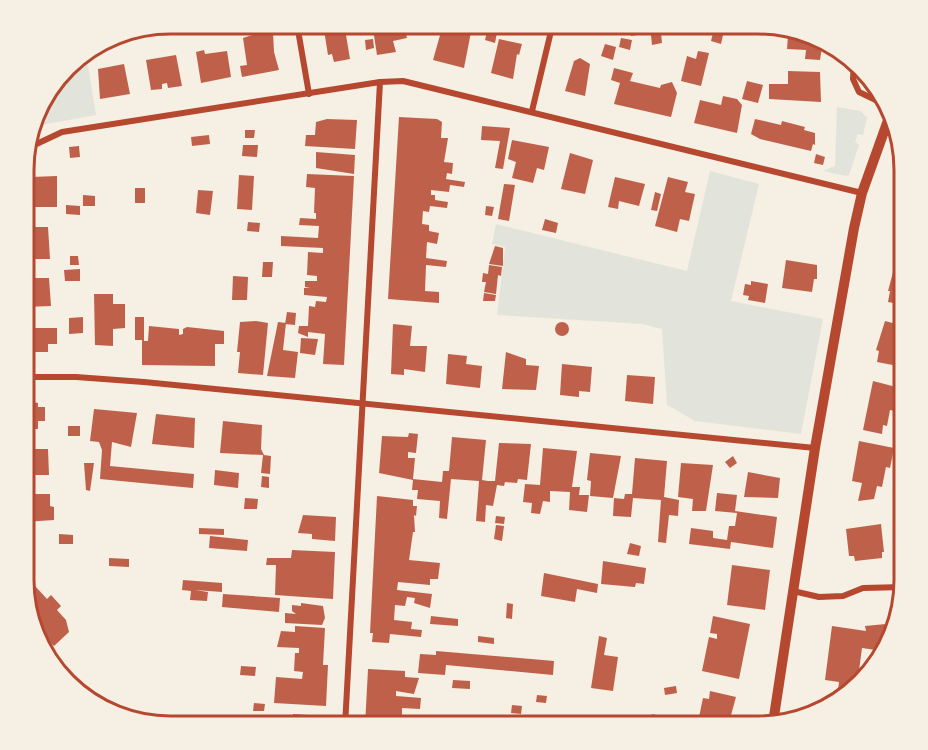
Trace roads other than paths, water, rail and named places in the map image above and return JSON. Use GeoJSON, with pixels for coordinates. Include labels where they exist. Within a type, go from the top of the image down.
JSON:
{"type":"FeatureCollection","features":[{"type":"Feature","properties":{"kind":"street"},"geometry":{"type":"LineString","coordinates":[[299,35],[309,94]]}},
{"type":"Feature","properties":{"kind":"street"},"geometry":{"type":"LineString","coordinates":[[532,111],[550,35]]}},
{"type":"Feature","properties":{"kind":"street"},"geometry":{"type":"LineString","coordinates":[[853,73],[853,79],[859,92],[873,99]]}},
{"type":"Feature","properties":{"kind":"street"},"geometry":{"type":"LineString","coordinates":[[38,144],[62,132],[380,82],[403,81],[862,193]]}},
{"type":"Feature","properties":{"kind":"street"},"geometry":{"type":"LineString","coordinates":[[346,715],[380,82]]}},
{"type":"Feature","properties":{"kind":"street"},"geometry":{"type":"LineString","coordinates":[[774,714],[814,448],[862,193],[886,127]]}},
{"type":"Feature","properties":{"kind":"street"},"geometry":{"type":"LineString","coordinates":[[34,377],[98,378],[363,402],[814,448]]}},
{"type":"Feature","properties":{"kind":"street"},"geometry":{"type":"LineString","coordinates":[[792,591],[819,597],[843,596],[863,588],[893,587]]}}]}
